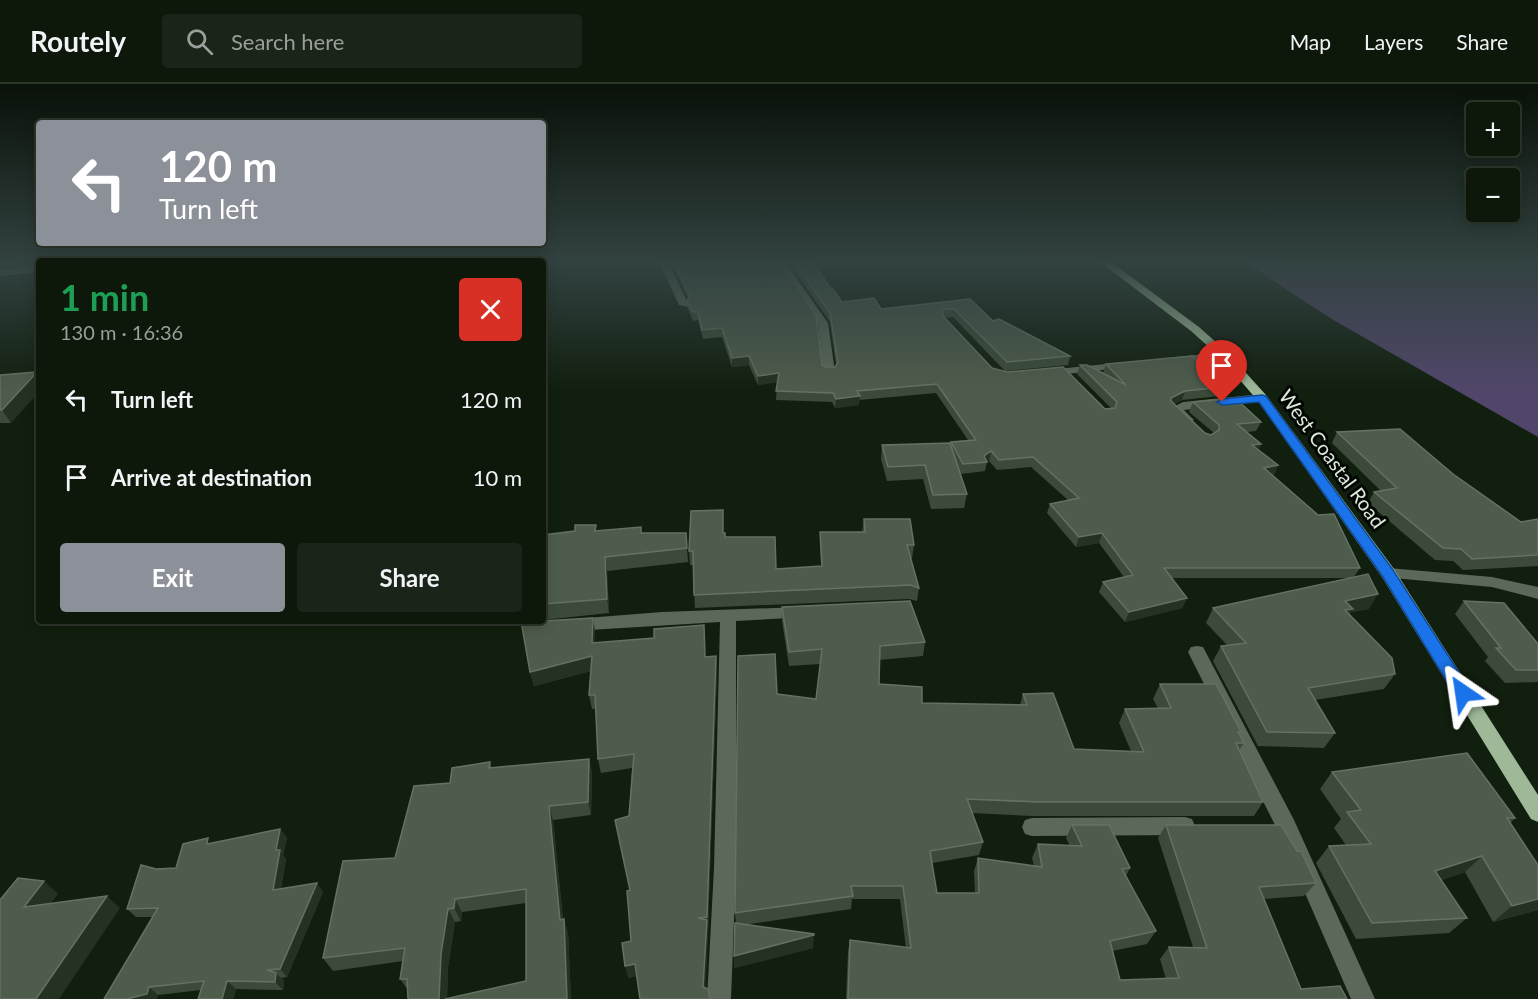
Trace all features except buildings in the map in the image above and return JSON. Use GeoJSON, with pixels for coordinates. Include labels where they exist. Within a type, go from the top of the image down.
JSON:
{"type":"FeatureCollection","features":[{"type":"Feature","properties":{"kind":"main road","name":"West Coastal Road"},"geometry":{"type":"LineString","coordinates":[[1165,305],[1224,355],[1262,398],[1388,573],[1538,813]]}},
{"type":"Feature","properties":{"kind":"street"},"geometry":{"type":"LineString","coordinates":[[810,305],[823,323],[829,372]]}},
{"type":"Feature","properties":{"kind":"street"},"geometry":{"type":"LineString","coordinates":[[1167,361],[1224,355]]}},
{"type":"Feature","properties":{"kind":"street"},"geometry":{"type":"LineString","coordinates":[[1041,373],[1069,375],[1133,364]]}},
{"type":"Feature","properties":{"kind":"street"},"geometry":{"type":"LineString","coordinates":[[1200,430],[1175,409],[1183,406],[1262,398]]}},
{"type":"Feature","properties":{"kind":"street"},"geometry":{"type":"LineString","coordinates":[[1388,573],[1492,582],[1538,593]]}},
{"type":"Feature","properties":{"kind":"street"},"geometry":{"type":"LineString","coordinates":[[557,626],[662,618],[818,612]]}},
{"type":"Feature","properties":{"kind":"street"},"geometry":{"type":"LineString","coordinates":[[719,999],[725,868],[728,616]]}},
{"type":"Feature","properties":{"kind":"street"},"geometry":{"type":"LineString","coordinates":[[1197,652],[1287,827],[1364,999]]}},
{"type":"Feature","properties":{"kind":"street"},"geometry":{"type":"LineString","coordinates":[[1032,827],[1208,826]]}},
{"type":"Feature","properties":{"kind":"street"},"geometry":{"type":"LineString","coordinates":[[1264,827],[1287,827]]}},
{"type":"Feature","properties":{"kind":"shaded area"},"geometry":{"type":"Polygon","coordinates":[[[1310,305],[1538,305],[1538,437],[1310,305]]]}},
{"type":"Feature","properties":{"kind":"route"},"geometry":{"type":"LineString","coordinates":[[1222,402],[1262,398],[1388,573],[1463,693]]}}]}
